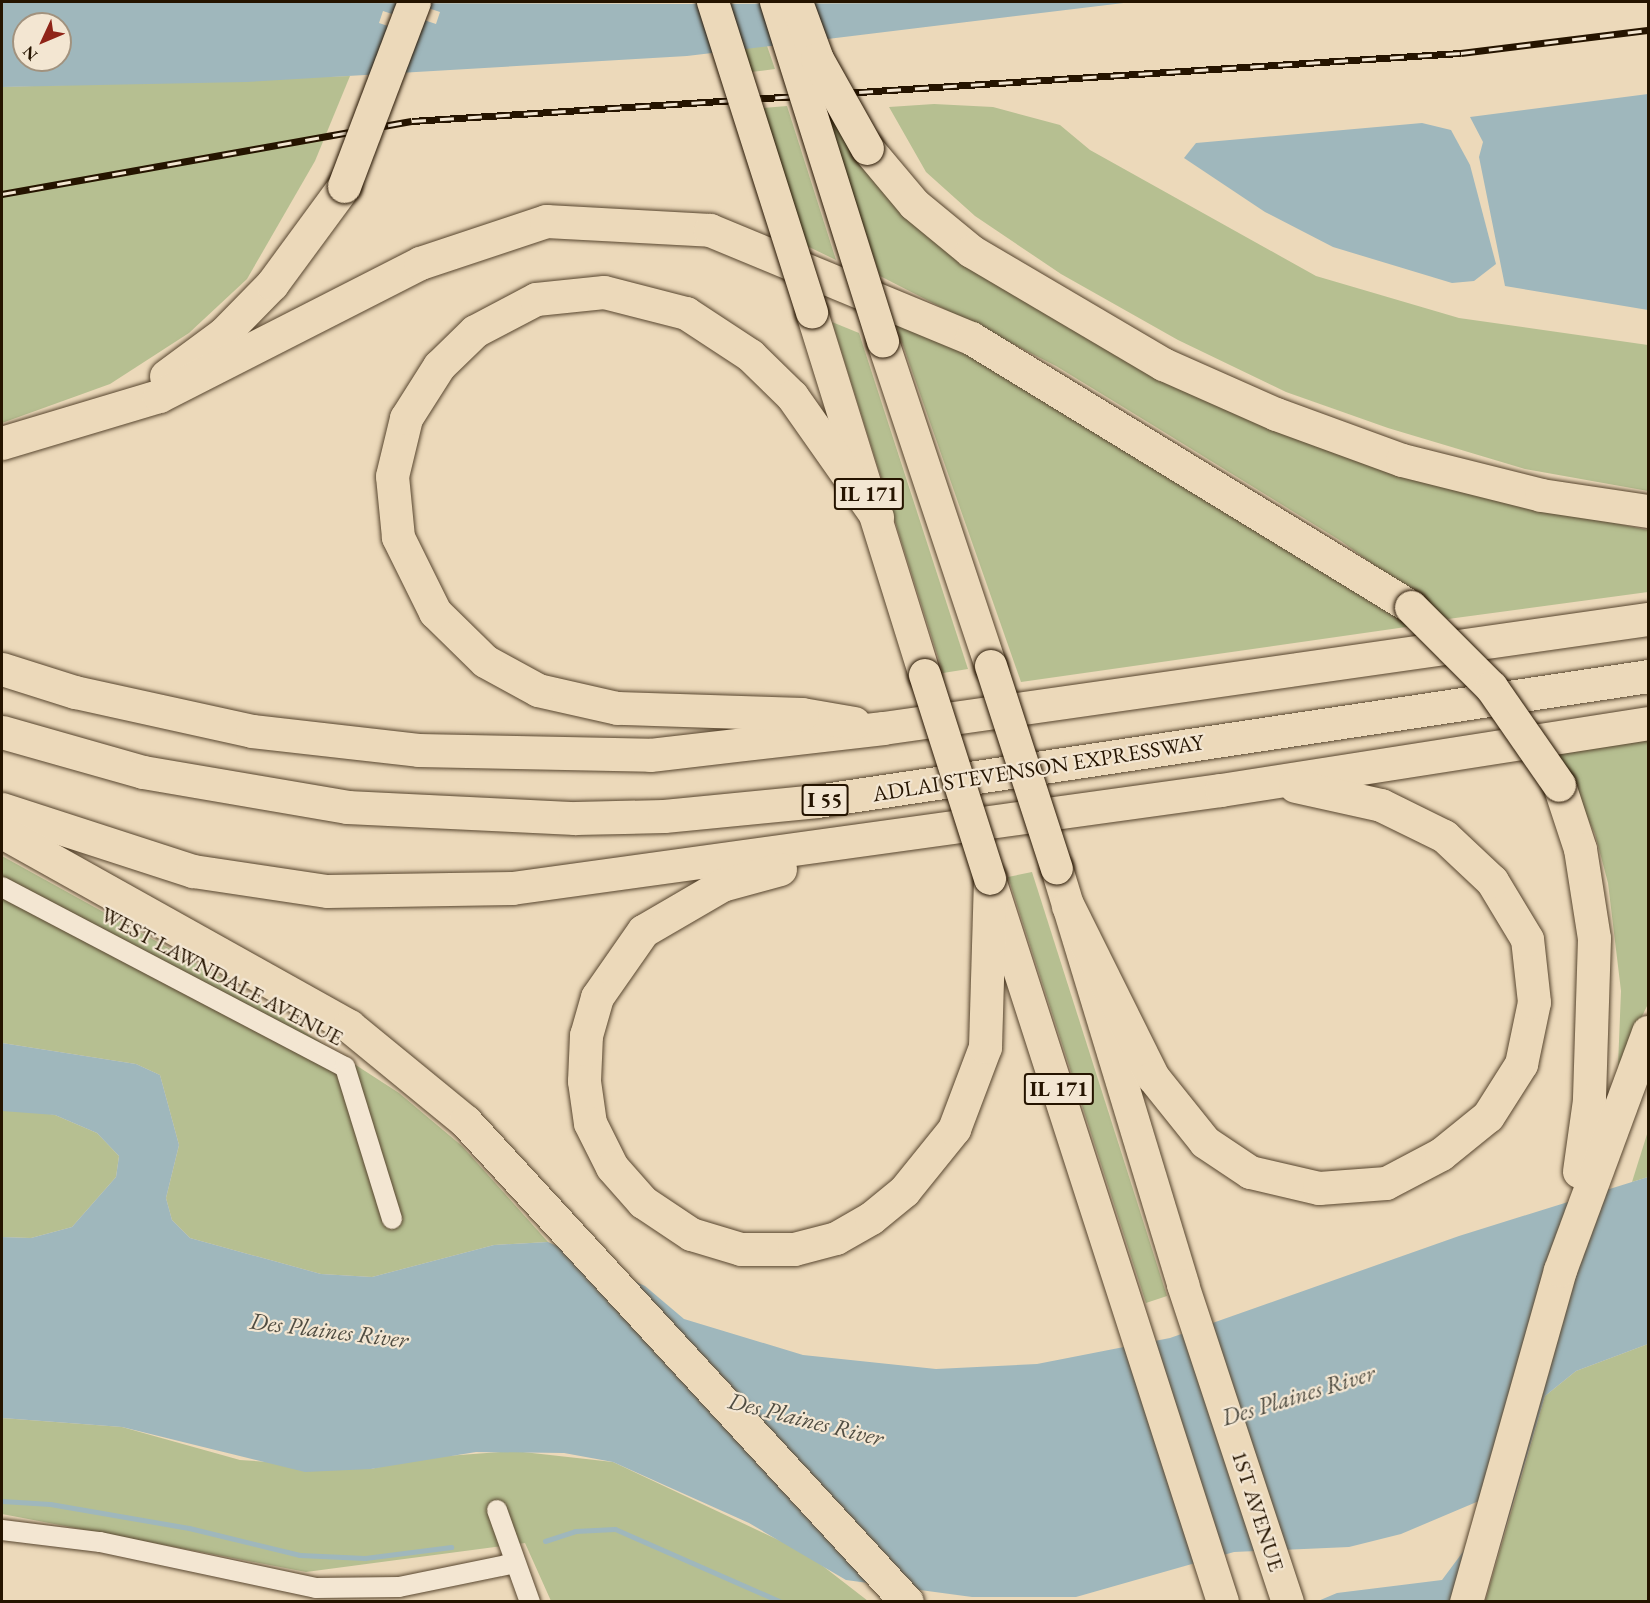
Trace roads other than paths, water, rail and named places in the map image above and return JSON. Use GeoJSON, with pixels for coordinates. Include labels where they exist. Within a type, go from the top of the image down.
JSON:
{"type":"FeatureCollection","features":[{"type":"Feature","properties":{"kind":"highway"},"geometry":{"type":"LineString","coordinates":[[14,441],[125,400],[223,334],[299,255],[344,186],[414,2]]}},
{"type":"Feature","properties":{"kind":"highway"},"geometry":{"type":"LineString","coordinates":[[796,2],[817,59],[867,148],[915,204],[971,251],[1163,364],[1276,414],[1402,460],[1540,495],[1648,511]]}},
{"type":"Feature","properties":{"kind":"highway"},"geometry":{"type":"LineString","coordinates":[[14,441],[159,396],[420,263],[546,221],[710,230],[971,338],[1411,607],[1491,687],[1559,785],[1580,849],[1593,926],[1603,1106]]}},
{"type":"Feature","properties":{"kind":"highway"},"geometry":{"type":"LineString","coordinates":[[877,517],[792,396],[750,355],[686,313],[604,292],[536,299],[475,331],[439,366],[406,418],[392,476],[398,537],[435,612],[485,661],[538,690],[617,708],[802,714],[883,728]]}},
{"type":"Feature","properties":{"kind":"highway"},"geometry":{"type":"LineString","coordinates":[[2,669],[75,692],[252,731],[418,750],[650,755],[883,728],[1648,619]]}},
{"type":"Feature","properties":{"kind":"highway","name":"ADLAI STEVENSON EXPRESSWAY"},"geometry":{"type":"LineString","coordinates":[[2,732],[142,772],[347,807],[575,818],[664,816],[817,801],[1648,676]]}},
{"type":"Feature","properties":{"kind":"highway"},"geometry":{"type":"LineString","coordinates":[[2,809],[193,870],[327,891],[512,888],[1221,790],[1648,723]]}},
{"type":"Feature","properties":{"kind":"highway"},"geometry":{"type":"LineString","coordinates":[[1068,906],[1153,1077],[1205,1142],[1250,1172],[1319,1188],[1386,1183],[1442,1154],[1488,1116],[1521,1064],[1534,1002],[1527,939],[1492,881],[1444,836],[1381,805],[1301,786],[1221,790]]}},
{"type":"Feature","properties":{"kind":"highway"},"geometry":{"type":"LineString","coordinates":[[2,832],[349,1026],[513,1168],[907,1602]]}},
{"type":"Feature","properties":{"kind":"highway"},"geometry":{"type":"LineString","coordinates":[[872,839],[722,885],[680,905],[643,931],[597,997],[586,1035],[590,1123],[612,1167],[644,1202],[691,1234],[741,1249],[794,1249],[836,1238],[871,1218],[934,1157],[954,1129],[985,1047],[990,879]]}},
{"type":"Feature","properties":{"kind":"highway"},"geometry":{"type":"LineString","coordinates":[[1466,1602],[1560,1270],[1603,1106],[1648,1032]]}},
{"type":"Feature","properties":{"kind":"main road","name":"IL 171"},"geometry":{"type":"LineString","coordinates":[[712,2],[990,879],[1129,1299],[1223,1602]]}},
{"type":"Feature","properties":{"kind":"main road","name":"IL 171"},"geometry":{"type":"LineString","coordinates":[[776,2],[883,342],[1068,906]]}},
{"type":"Feature","properties":{"kind":"main road","name":"1ST AVENUE"},"geometry":{"type":"LineString","coordinates":[[1068,906],[1183,1284],[1288,1602]]}},
{"type":"Feature","properties":{"kind":"street","name":"WEST LAWNDALE AVENUE"},"geometry":{"type":"LineString","coordinates":[[2,888],[345,1067],[392,1219]]}},
{"type":"Feature","properties":{"kind":"street"},"geometry":{"type":"LineString","coordinates":[[497,1510],[530,1602]]}},
{"type":"Feature","properties":{"kind":"street"},"geometry":{"type":"LineString","coordinates":[[2,1530],[100,1542],[316,1588],[399,1587],[516,1563]]}},
{"type":"Feature","properties":{"kind":"water"},"geometry":{"type":"Polygon","coordinates":[[[2,2],[683,4],[1132,2],[687,56],[246,82],[2,87],[2,2]],[[428,8],[424,20],[436,24],[440,12],[428,8]],[[383,11],[379,23],[391,27],[395,15],[383,11]]]}},
{"type":"Feature","properties":{"kind":"water"},"geometry":{"type":"Polygon","coordinates":[[[1648,94],[1648,310],[1505,286],[1479,157],[1483,142],[1470,117],[1648,94]]]}},
{"type":"Feature","properties":{"kind":"water"},"geometry":{"type":"Polygon","coordinates":[[[1422,123],[1451,130],[1470,165],[1496,264],[1474,281],[1452,283],[1333,247],[1265,212],[1184,158],[1196,143],[1422,123]]]}},
{"type":"Feature","properties":{"kind":"water","name":"Des Plaines River"},"geometry":{"type":"Polygon","coordinates":[[[2,1043],[136,1064],[160,1075],[179,1145],[166,1198],[172,1220],[190,1238],[321,1274],[372,1277],[494,1245],[548,1242],[645,1286],[684,1319],[803,1355],[936,1369],[1037,1364],[1170,1338],[1459,1236],[1648,1177],[1648,1344],[1576,1371],[1545,1396],[1489,1583],[1468,1601],[1318,1601],[1337,1593],[1442,1580],[1465,1549],[1486,1498],[1401,1534],[1349,1547],[1234,1552],[1076,1597],[972,1597],[846,1580],[749,1523],[613,1462],[564,1453],[476,1452],[371,1469],[305,1472],[122,1427],[2,1418],[2,1237],[31,1238],[72,1227],[116,1177],[119,1156],[97,1133],[55,1115],[2,1111],[2,1043]]]}},
{"type":"Feature","properties":{"kind":"waterway"},"geometry":{"type":"LineString","coordinates":[[2,1501],[50,1504],[189,1528],[300,1555],[365,1558],[451,1547]]}},
{"type":"Feature","properties":{"kind":"waterway"},"geometry":{"type":"LineString","coordinates":[[545,1541],[575,1531],[615,1529],[781,1602]]}},
{"type":"Feature","properties":{"kind":"railway"},"geometry":{"type":"LineString","coordinates":[[2,194],[412,121],[1461,53],[1648,30]]}}]}
